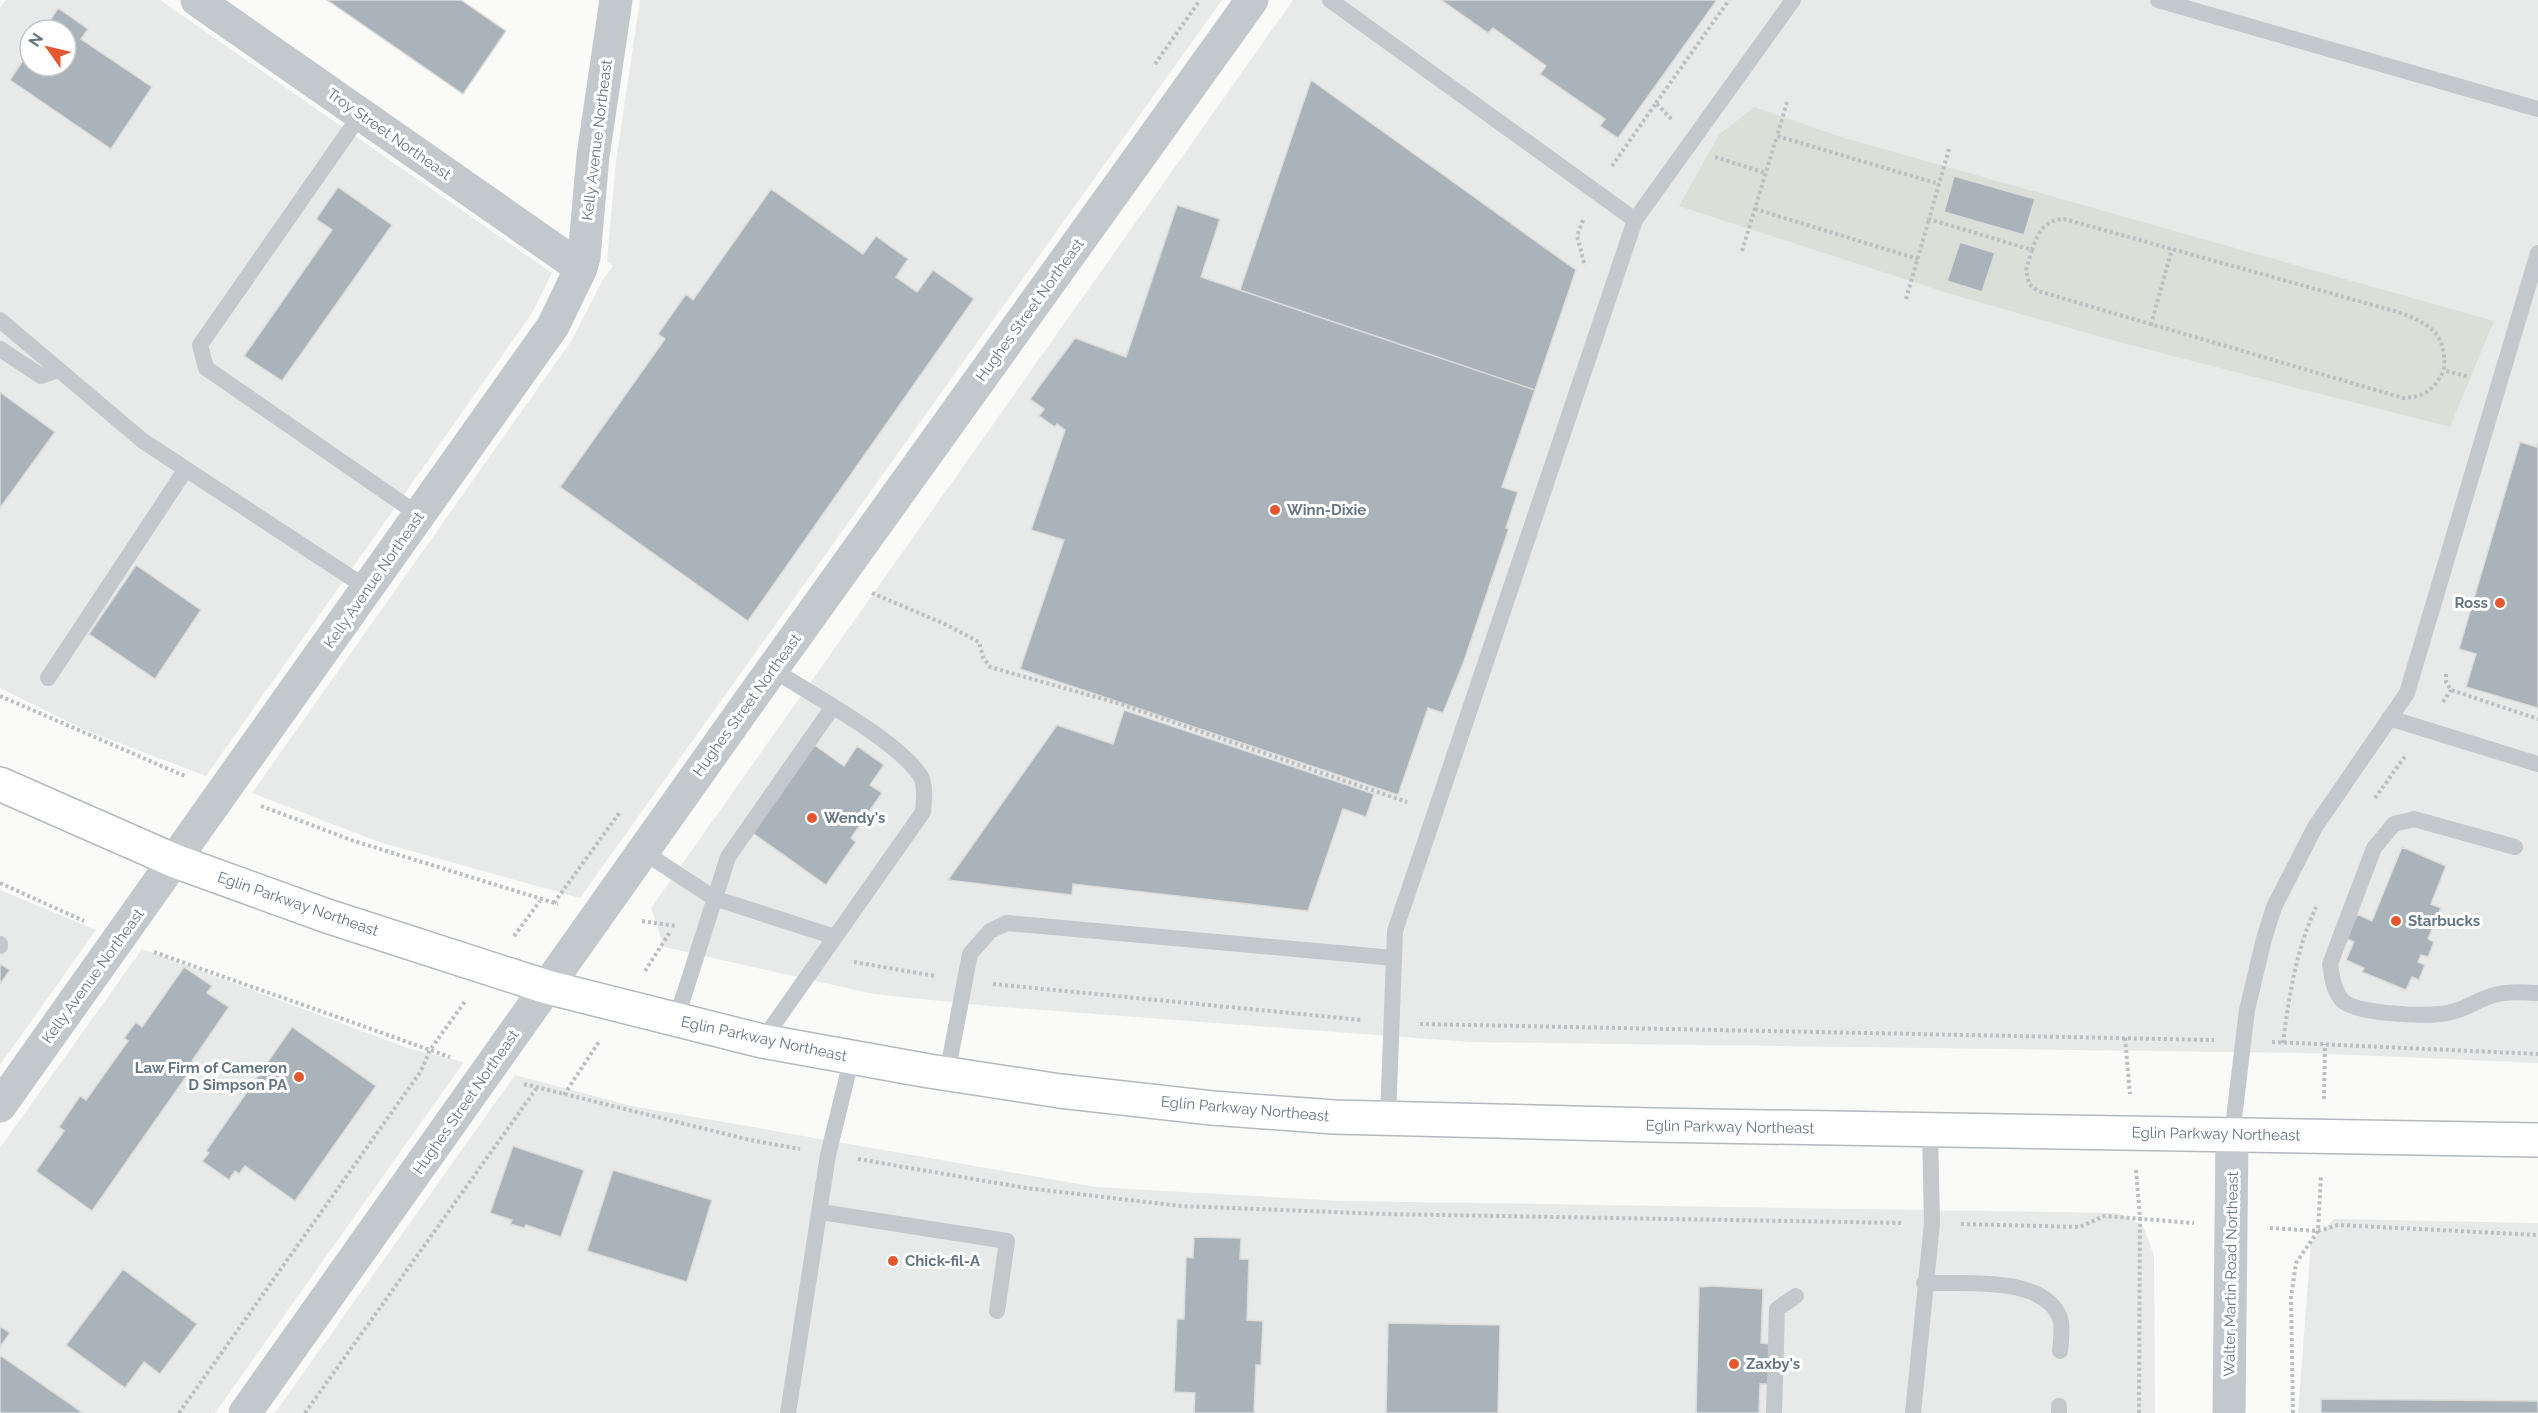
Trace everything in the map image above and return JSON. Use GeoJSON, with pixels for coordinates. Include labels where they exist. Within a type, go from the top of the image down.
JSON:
{"type":"FeatureCollection","features":[{"type":"Feature","properties":{"kind":"highway","name":"Eglin Parkway Northeast"},"geometry":{"type":"LineString","coordinates":[[0,784],[175,861],[327,916],[547,987],[762,1041],[947,1074],[1060,1091],[1212,1108],[1388,1118],[2538,1140]]}},
{"type":"Feature","properties":{"kind":"street","name":"Troy Street Northeast"},"geometry":{"type":"LineString","coordinates":[[197,0],[581,268]]}},
{"type":"Feature","properties":{"kind":"street","name":"Kelly Avenue Northeast"},"geometry":{"type":"LineString","coordinates":[[0,1106],[553,326],[581,268],[593,156],[616,0]]}},
{"type":"Feature","properties":{"kind":"street","name":"Hughes Street Northeast"},"geometry":{"type":"LineString","coordinates":[[245,1413],[642,851],[1252,0]]}},
{"type":"Feature","properties":{"kind":"street","name":"Walter Martin Road Northeast"},"geometry":{"type":"LineString","coordinates":[[2229,1413],[2232,1135]]}},
{"type":"Feature","properties":{"kind":"lane"},"geometry":{"type":"LineString","coordinates":[[1330,0],[1635,220]]}},
{"type":"Feature","properties":{"kind":"lane"},"geometry":{"type":"LineString","coordinates":[[1388,1118],[1395,931],[1635,220],[1793,0]]}},
{"type":"Feature","properties":{"kind":"lane"},"geometry":{"type":"LineString","coordinates":[[2158,0],[2538,109]]}},
{"type":"Feature","properties":{"kind":"lane"},"geometry":{"type":"LineString","coordinates":[[361,114],[200,345],[206,368],[419,515]]}},
{"type":"Feature","properties":{"kind":"lane"},"geometry":{"type":"LineString","coordinates":[[2232,1135],[2247,1010],[2274,907],[2315,827],[2407,693],[2538,253]]}},
{"type":"Feature","properties":{"kind":"lane"},"geometry":{"type":"LineString","coordinates":[[0,320],[143,441],[367,588]]}},
{"type":"Feature","properties":{"kind":"lane"},"geometry":{"type":"LineString","coordinates":[[0,349],[41,376],[58,370]]}},
{"type":"Feature","properties":{"kind":"lane"},"geometry":{"type":"LineString","coordinates":[[48,678],[186,469]]}},
{"type":"Feature","properties":{"kind":"lane"},"geometry":{"type":"LineString","coordinates":[[762,1041],[923,812],[924,800],[922,777],[903,757],[880,738],[772,669]]}},
{"type":"Feature","properties":{"kind":"lane"},"geometry":{"type":"LineString","coordinates":[[676,1020],[728,857],[832,708]]}},
{"type":"Feature","properties":{"kind":"lane"},"geometry":{"type":"LineString","coordinates":[[2389,718],[2538,764]]}},
{"type":"Feature","properties":{"kind":"lane"},"geometry":{"type":"LineString","coordinates":[[2515,847],[2414,819],[2394,824],[2374,848],[2330,964],[2333,985],[2343,1001],[2368,1011],[2441,1014],[2467,1008],[2487,997],[2504,992],[2538,993]]}},
{"type":"Feature","properties":{"kind":"lane"},"geometry":{"type":"LineString","coordinates":[[642,851],[714,898],[835,937]]}},
{"type":"Feature","properties":{"kind":"lane"},"geometry":{"type":"LineString","coordinates":[[947,1074],[970,954],[990,930],[1007,922],[1394,958]]}},
{"type":"Feature","properties":{"kind":"lane"},"geometry":{"type":"LineString","coordinates":[[788,1413],[821,1212],[828,1155],[852,1057]]}},
{"type":"Feature","properties":{"kind":"lane"},"geometry":{"type":"LineString","coordinates":[[1912,1413],[1932,1223],[1930,1130]]}},
{"type":"Feature","properties":{"kind":"lane"},"geometry":{"type":"LineString","coordinates":[[821,1212],[1007,1241],[998,1311]]}},
{"type":"Feature","properties":{"kind":"lane"},"geometry":{"type":"LineString","coordinates":[[1924,1283],[2011,1286],[2039,1294],[2054,1307],[2061,1320],[2060,1351]]}},
{"type":"Feature","properties":{"kind":"lane"},"geometry":{"type":"LineString","coordinates":[[1774,1413],[1777,1309],[1796,1296]]}},
{"type":"Feature","properties":{"kind":"path"},"geometry":{"type":"LineString","coordinates":[[1656,103],[1729,0]]}},
{"type":"Feature","properties":{"kind":"path"},"geometry":{"type":"LineString","coordinates":[[1742,251],[1787,102]]}},
{"type":"Feature","properties":{"kind":"path"},"geometry":{"type":"LineString","coordinates":[[1777,136],[1939,184]]}},
{"type":"Feature","properties":{"kind":"path"},"geometry":{"type":"LineString","coordinates":[[1906,299],[1949,149]]}},
{"type":"Feature","properties":{"kind":"path"},"geometry":{"type":"LineString","coordinates":[[1755,209],[1918,259]]}},
{"type":"Feature","properties":{"kind":"path"},"geometry":{"type":"LineString","coordinates":[[1929,219],[2032,250]]}},
{"type":"Feature","properties":{"kind":"path"},"geometry":{"type":"LineString","coordinates":[[2054,219],[2064,219],[2172,249],[2422,321],[2437,334],[2443,347],[2444,370],[2435,387],[2426,394],[2403,398],[2038,291],[2029,284],[2026,270],[2041,229],[2054,219]]}},
{"type":"Feature","properties":{"kind":"path"},"geometry":{"type":"LineString","coordinates":[[2151,326],[2172,249]]}},
{"type":"Feature","properties":{"kind":"path"},"geometry":{"type":"LineString","coordinates":[[2444,370],[2499,386]]}},
{"type":"Feature","properties":{"kind":"path"},"geometry":{"type":"LineString","coordinates":[[837,579],[947,625],[979,642],[983,657],[990,667],[1117,704],[1436,812]]}},
{"type":"Feature","properties":{"kind":"path"},"geometry":{"type":"LineString","coordinates":[[2449,662],[2446,682],[2451,690],[2538,719]]}},
{"type":"Feature","properties":{"kind":"path"},"geometry":{"type":"LineString","coordinates":[[0,883],[120,938],[536,1089],[750,1140],[1026,1188],[1181,1206],[1383,1214],[2080,1227],[2104,1216],[2318,1231],[2338,1225],[2538,1235]]}},
{"type":"Feature","properties":{"kind":"path"},"geometry":{"type":"LineString","coordinates":[[178,1413],[421,1071],[430,1050],[489,969]]}},
{"type":"Feature","properties":{"kind":"path"},"geometry":{"type":"LineString","coordinates":[[2125,1038],[2140,1218],[2139,1413]]}},
{"type":"Feature","properties":{"kind":"path"},"geometry":{"type":"LineString","coordinates":[[2293,1413],[2291,1297],[2296,1263],[2303,1249],[2318,1231],[2324,1136],[2325,1044]]}},
{"type":"Feature","properties":{"kind":"path"},"geometry":{"type":"LineString","coordinates":[[305,1413],[536,1089]]}},
{"type":"Feature","properties":{"kind":"shaded area"},"geometry":{"type":"Polygon","coordinates":[[[6,0],[160,0],[552,273],[532,313],[206,776],[83,729],[0,688],[0,8],[6,0]]]}},
{"type":"Feature","properties":{"kind":"shaded area"},"geometry":{"type":"Polygon","coordinates":[[[640,0],[1222,0],[580,898],[379,842],[252,793],[572,340],[602,281],[613,266],[607,261],[616,161],[640,0]]]}},
{"type":"Feature","properties":{"kind":"shaded area"},"geometry":{"type":"Polygon","coordinates":[[[1293,0],[2538,0],[2538,1063],[2307,1053],[1470,1042],[989,1006],[874,994],[664,947],[651,908],[1293,0]]]}},
{"type":"Feature","properties":{"kind":"shaded area"},"geometry":{"type":"Polygon","coordinates":[[[1754,107],[1841,137],[2494,321],[2450,427],[2119,342],[1954,295],[1679,206],[1719,135],[1754,107]]]}},
{"type":"Feature","properties":{"kind":"shaded area"},"geometry":{"type":"Polygon","coordinates":[[[0,890],[96,930],[0,1065],[0,890]]]}},
{"type":"Feature","properties":{"kind":"shaded area"},"geometry":{"type":"Polygon","coordinates":[[[142,949],[407,1048],[464,1062],[215,1413],[0,1413],[0,1148],[142,949]]]}},
{"type":"Feature","properties":{"kind":"shaded area"},"geometry":{"type":"Polygon","coordinates":[[[515,1075],[632,1106],[1096,1187],[1342,1201],[2118,1213],[2143,1226],[2154,1256],[2155,1413],[275,1413],[515,1075]]]}},
{"type":"Feature","properties":{"kind":"shaded area"},"geometry":{"type":"Polygon","coordinates":[[[2334,1219],[2538,1223],[2538,1413],[2298,1413],[2311,1242],[2334,1219]]]}},
{"type":"Feature","properties":{"kind":"building"},"geometry":{"type":"Polygon","coordinates":[[[327,0],[461,0],[506,31],[463,94],[327,0]]]}},
{"type":"Feature","properties":{"kind":"building"},"geometry":{"type":"Polygon","coordinates":[[[1441,0],[1717,0],[1618,138],[1600,126],[1605,119],[1540,74],[1546,66],[1493,28],[1488,33],[1441,0]]]}},
{"type":"Feature","properties":{"kind":"building"},"geometry":{"type":"Polygon","coordinates":[[[58,8],[72,18],[52,18],[58,8]]]}},
{"type":"Feature","properties":{"kind":"building"},"geometry":{"type":"Polygon","coordinates":[[[78,22],[88,29],[81,39],[152,87],[111,149],[10,80],[18,68],[18,78],[78,78],[78,22]]]}},
{"type":"Feature","properties":{"kind":"building"},"geometry":{"type":"Polygon","coordinates":[[[1311,80],[1576,270],[1535,390],[1240,290],[1311,80]]]}},
{"type":"Feature","properties":{"kind":"building"},"geometry":{"type":"Polygon","coordinates":[[[1954,176],[2035,199],[2024,235],[1944,212],[1954,176]]]}},
{"type":"Feature","properties":{"kind":"building"},"geometry":{"type":"Polygon","coordinates":[[[338,187],[392,225],[282,381],[244,356],[332,230],[316,219],[338,187]]]}},
{"type":"Feature","properties":{"kind":"building"},"geometry":{"type":"Polygon","coordinates":[[[771,189],[863,254],[876,236],[908,259],[896,277],[917,292],[933,270],[974,299],[748,621],[560,487],[665,339],[658,334],[686,294],[693,300],[771,189]]]}},
{"type":"Feature","properties":{"kind":"building","name":"Winn-Dixie"},"geometry":{"type":"Polygon","coordinates":[[[1177,205],[1220,219],[1201,277],[1535,390],[1502,487],[1518,492],[1506,528],[1509,528],[1464,661],[1443,713],[1428,708],[1398,795],[1020,669],[1064,540],[1031,530],[1065,430],[1057,424],[1055,427],[1039,416],[1044,409],[1030,399],[1075,338],[1126,357],[1177,205]]]}},
{"type":"Feature","properties":{"kind":"building"},"geometry":{"type":"Polygon","coordinates":[[[1960,242],[1995,253],[1982,292],[1947,281],[1960,242]]]}},
{"type":"Feature","properties":{"kind":"building"},"geometry":{"type":"Polygon","coordinates":[[[0,392],[55,432],[0,508],[0,392]]]}},
{"type":"Feature","properties":{"kind":"building"},"geometry":{"type":"Polygon","coordinates":[[[2520,442],[2537,447],[2538,443],[2538,708],[2466,687],[2476,654],[2459,649],[2520,442]]]}},
{"type":"Feature","properties":{"kind":"building"},"geometry":{"type":"Polygon","coordinates":[[[136,565],[201,610],[155,679],[89,634],[136,565]]]}},
{"type":"Feature","properties":{"kind":"building"},"geometry":{"type":"Polygon","coordinates":[[[1124,710],[1374,794],[1366,817],[1343,809],[1308,911],[1073,884],[1072,895],[948,880],[1057,725],[1113,744],[1124,710]]]}},
{"type":"Feature","properties":{"kind":"building","name":"Wendy's"},"geometry":{"type":"Polygon","coordinates":[[[813,744],[844,766],[857,746],[884,765],[870,785],[882,793],[851,838],[856,842],[826,885],[751,832],[813,744]]]}},
{"type":"Feature","properties":{"kind":"building"},"geometry":{"type":"Polygon","coordinates":[[[2402,847],[2446,866],[2431,904],[2441,908],[2428,939],[2434,942],[2428,957],[2421,955],[2418,962],[2425,965],[2419,980],[2412,977],[2406,990],[2362,972],[2364,968],[2346,960],[2354,942],[2347,939],[2357,914],[2372,921],[2402,847]]]}},
{"type":"Feature","properties":{"kind":"building"},"geometry":{"type":"Polygon","coordinates":[[[0,964],[10,970],[0,984],[0,964]]]}},
{"type":"Feature","properties":{"kind":"building"},"geometry":{"type":"Polygon","coordinates":[[[184,967],[212,986],[207,993],[229,1007],[192,1061],[195,1064],[92,1211],[36,1171],[64,1131],[59,1127],[80,1096],[86,1100],[128,1041],[124,1038],[136,1022],[142,1027],[184,967]]]}},
{"type":"Feature","properties":{"kind":"building"},"geometry":{"type":"Polygon","coordinates":[[[292,1027],[376,1086],[295,1201],[245,1166],[239,1174],[235,1171],[229,1180],[202,1161],[209,1153],[206,1151],[292,1027]]]}},
{"type":"Feature","properties":{"kind":"building"},"geometry":{"type":"Polygon","coordinates":[[[513,1146],[584,1170],[561,1237],[526,1225],[524,1228],[510,1224],[512,1220],[490,1213],[513,1146]]]}},
{"type":"Feature","properties":{"kind":"building"},"geometry":{"type":"Polygon","coordinates":[[[613,1170],[712,1200],[687,1282],[587,1251],[613,1170]]]}},
{"type":"Feature","properties":{"kind":"building"},"geometry":{"type":"Polygon","coordinates":[[[1194,1237],[1241,1238],[1240,1259],[1249,1259],[1247,1320],[1263,1321],[1261,1365],[1256,1365],[1254,1413],[1194,1413],[1195,1393],[1174,1392],[1177,1319],[1184,1319],[1186,1257],[1193,1258],[1194,1237]]]}},
{"type":"Feature","properties":{"kind":"building"},"geometry":{"type":"Polygon","coordinates":[[[123,1269],[197,1324],[160,1374],[144,1362],[125,1388],[66,1345],[123,1269]]]}},
{"type":"Feature","properties":{"kind":"building","name":"Zaxby's"},"geometry":{"type":"Polygon","coordinates":[[[1699,1287],[1763,1289],[1761,1343],[1771,1344],[1770,1384],[1760,1384],[1759,1413],[1696,1413],[1699,1287]]]}},
{"type":"Feature","properties":{"kind":"building"},"geometry":{"type":"Polygon","coordinates":[[[1388,1323],[1500,1325],[1498,1413],[1386,1413],[1388,1323]]]}},
{"type":"Feature","properties":{"kind":"building"},"geometry":{"type":"Polygon","coordinates":[[[0,1326],[10,1333],[0,1347],[0,1326]]]}},
{"type":"Feature","properties":{"kind":"building"},"geometry":{"type":"Polygon","coordinates":[[[0,1355],[83,1413],[0,1413],[0,1355]]]}},
{"type":"Feature","properties":{"kind":"building"},"geometry":{"type":"Polygon","coordinates":[[[2321,1399],[2538,1401],[2538,1413],[2321,1413],[2321,1399]]]}},
{"type":"Feature","properties":{"kind":"place","name":"Winn-Dixie"},"geometry":{"type":"Point","coordinates":[1275,510]}},
{"type":"Feature","properties":{"kind":"place","name":"Ross"},"geometry":{"type":"Point","coordinates":[2500,603]}},
{"type":"Feature","properties":{"kind":"place","name":"Wendy's"},"geometry":{"type":"Point","coordinates":[812,818]}},
{"type":"Feature","properties":{"kind":"place","name":"Starbucks"},"geometry":{"type":"Point","coordinates":[2396,921]}},
{"type":"Feature","properties":{"kind":"place","name":"Law Firm of Cameron D Simpson PA"},"geometry":{"type":"Point","coordinates":[299,1077]}},
{"type":"Feature","properties":{"kind":"place","name":"Chick-fil-A"},"geometry":{"type":"Point","coordinates":[893,1261]}},
{"type":"Feature","properties":{"kind":"place","name":"Zaxby's"},"geometry":{"type":"Point","coordinates":[1734,1364]}}]}
